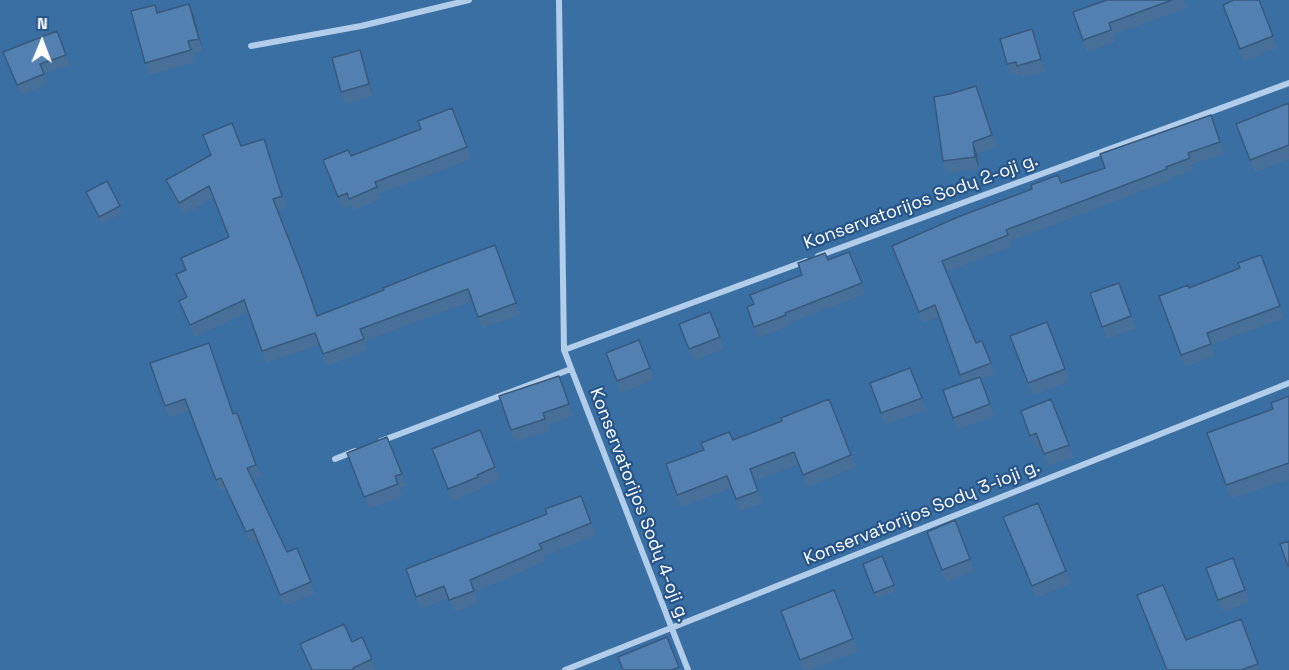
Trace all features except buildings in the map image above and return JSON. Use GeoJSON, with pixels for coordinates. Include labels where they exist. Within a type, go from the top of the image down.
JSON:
{"type":"FeatureCollection","features":[{"type":"Feature","properties":{"kind":"street"},"geometry":{"type":"LineString","coordinates":[[251,46],[361,26],[469,0]]}},
{"type":"Feature","properties":{"kind":"street","name":"Konservatorijos Sodų 4-oji g."},"geometry":{"type":"LineString","coordinates":[[559,0],[564,350],[688,670]]}},
{"type":"Feature","properties":{"kind":"street","name":"Konservatorijos Sodų 2-oji g."},"geometry":{"type":"LineString","coordinates":[[564,350],[1289,83]]}},
{"type":"Feature","properties":{"kind":"street"},"geometry":{"type":"LineString","coordinates":[[378,442],[571,369]]}},
{"type":"Feature","properties":{"kind":"street","name":"Konservatorijos Sodų 3-ioji g."},"geometry":{"type":"LineString","coordinates":[[565,670],[1289,383]]}},
{"type":"Feature","properties":{"kind":"street"},"geometry":{"type":"LineString","coordinates":[[335,459],[367,447]]}},
{"type":"Feature","properties":{"kind":"shaded area"},"geometry":{"type":"Polygon","coordinates":[[[0,0],[1289,0],[1289,670],[0,670],[0,0]]]}}]}
